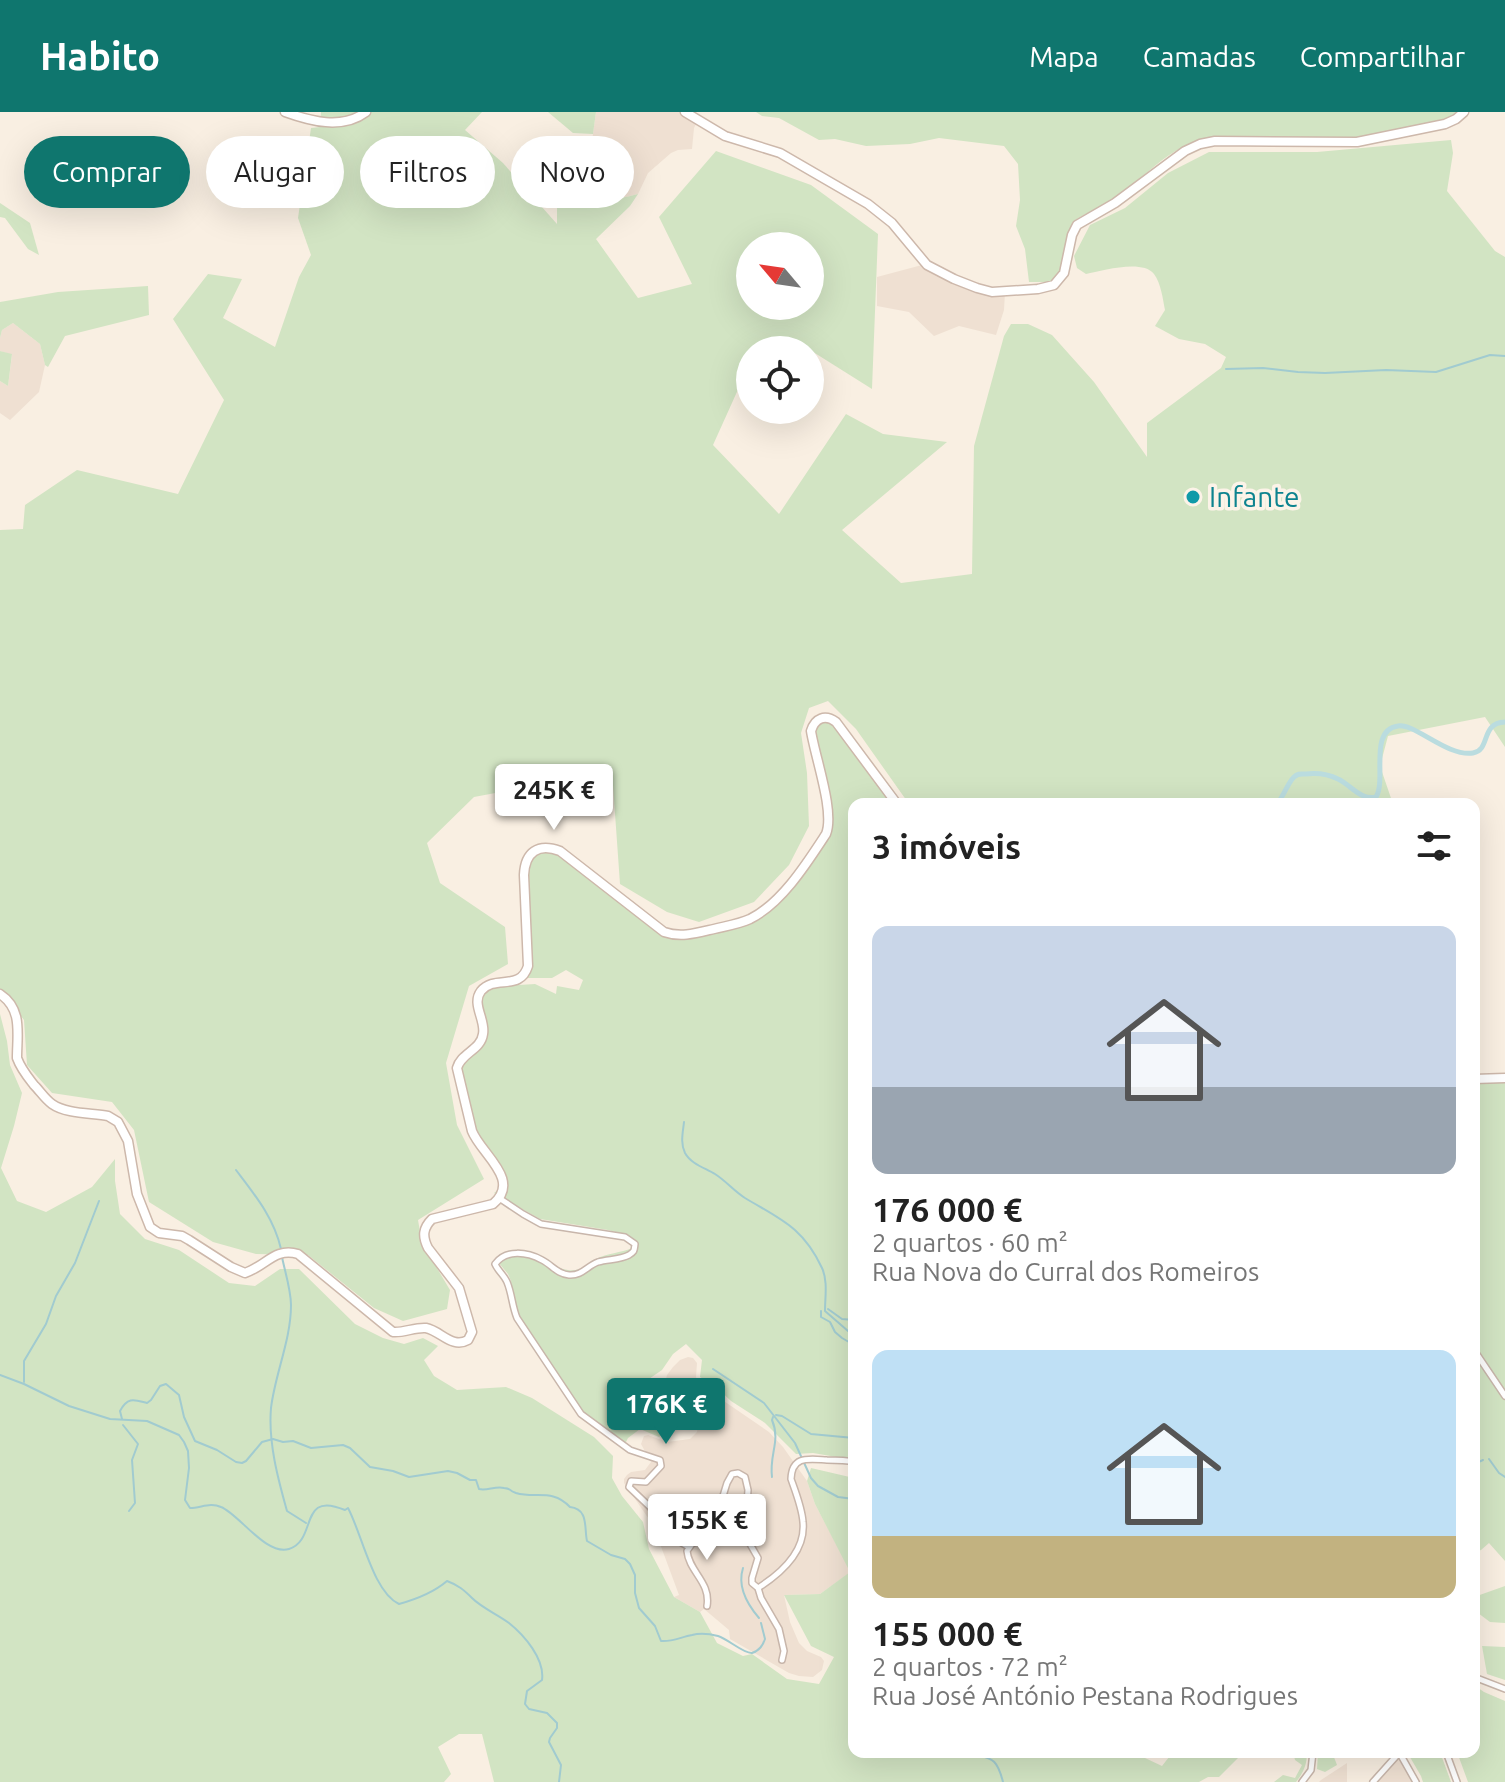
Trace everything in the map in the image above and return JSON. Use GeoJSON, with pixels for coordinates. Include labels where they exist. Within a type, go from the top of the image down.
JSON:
{"type":"FeatureCollection","features":[{"type":"Feature","properties":{"kind":"main road"},"geometry":{"type":"LineString","coordinates":[[285,112],[305,119],[335,122],[352,120],[366,112]]}},
{"type":"Feature","properties":{"kind":"main road"},"geometry":{"type":"LineString","coordinates":[[685,112],[695,115],[725,136],[780,153],[868,204],[892,223],[921,260],[935,270],[992,292],[1054,285],[1064,273],[1077,225],[1115,203],[1195,146],[1215,141],[1357,142],[1445,124],[1464,112]]}},
{"type":"Feature","properties":{"kind":"main road"},"geometry":{"type":"LineString","coordinates":[[0,994],[9,1001],[17,1017],[19,1064],[47,1100],[66,1110],[108,1116],[121,1127],[130,1147],[137,1194],[150,1227],[159,1233],[182,1236],[239,1272],[255,1269],[282,1252],[293,1252],[304,1257],[393,1332],[429,1329],[462,1344],[472,1332],[459,1288],[428,1248],[423,1234],[432,1219],[493,1204],[499,1198],[503,1179],[501,1172],[475,1139],[457,1068],[463,1056],[483,1037],[477,1001],[481,991],[492,984],[518,980],[526,973],[524,875],[531,854],[546,847],[560,851],[664,932],[689,935],[739,923],[756,915],[793,882],[826,834],[829,814],[811,731],[820,718],[836,722],[893,798]]}},
{"type":"Feature","properties":{"kind":"main road"},"geometry":{"type":"LineString","coordinates":[[1480,1079],[1505,1078]]}},
{"type":"Feature","properties":{"kind":"street"},"geometry":{"type":"LineString","coordinates":[[499,1198],[541,1224],[625,1237],[635,1244],[631,1254],[600,1261],[576,1275],[561,1273],[543,1260],[520,1252],[500,1258],[495,1264],[508,1286],[517,1318],[581,1414],[630,1450],[660,1460],[661,1466],[646,1482],[631,1481],[629,1487],[650,1507],[671,1537],[689,1547]]}},
{"type":"Feature","properties":{"kind":"street"},"geometry":{"type":"LineString","coordinates":[[1480,1359],[1505,1396]]}},
{"type":"Feature","properties":{"kind":"street"},"geometry":{"type":"LineString","coordinates":[[758,1588],[794,1557],[800,1545],[803,1518],[791,1473],[795,1465],[802,1460],[848,1462]]}},
{"type":"Feature","properties":{"kind":"street"},"geometry":{"type":"LineString","coordinates":[[707,1606],[708,1594],[688,1558],[689,1547],[711,1535],[727,1483],[732,1474],[738,1473],[747,1482],[745,1531],[758,1562],[752,1578],[779,1629],[784,1651],[782,1660]]}},
{"type":"Feature","properties":{"kind":"street"},"geometry":{"type":"LineString","coordinates":[[1480,1679],[1505,1689]]}},
{"type":"Feature","properties":{"kind":"street"},"geometry":{"type":"LineString","coordinates":[[1302,1782],[1311,1770],[1312,1758]]}},
{"type":"Feature","properties":{"kind":"street"},"geometry":{"type":"LineString","coordinates":[[1373,1782],[1394,1758]]}},
{"type":"Feature","properties":{"kind":"street"},"geometry":{"type":"LineString","coordinates":[[1402,1758],[1416,1782]]}},
{"type":"Feature","properties":{"kind":"street"},"geometry":{"type":"LineString","coordinates":[[1448,1758],[1457,1782]]}},
{"type":"Feature","properties":{"kind":"shaded area"},"geometry":{"type":"Polygon","coordinates":[[[596,112],[685,112],[698,120],[692,149],[671,153],[648,173],[638,194],[634,195],[634,136],[593,136],[596,112]]]}},
{"type":"Feature","properties":{"kind":"shaded area"},"geometry":{"type":"Polygon","coordinates":[[[922,265],[958,282],[1005,292],[1004,310],[996,335],[959,326],[934,336],[909,312],[877,306],[877,277],[922,265]]]}},
{"type":"Feature","properties":{"kind":"shaded area"},"geometry":{"type":"Polygon","coordinates":[[[13,323],[40,344],[45,365],[39,392],[10,420],[0,413],[0,381],[8,386],[12,355],[0,351],[0,338],[2,330],[13,323]]]}},
{"type":"Feature","properties":{"kind":"shaded area"},"geometry":{"type":"Polygon","coordinates":[[[693,1358],[697,1363],[699,1384],[769,1432],[783,1447],[807,1481],[815,1504],[848,1566],[848,1574],[820,1594],[784,1595],[799,1643],[824,1661],[822,1670],[813,1677],[789,1673],[730,1639],[729,1630],[704,1609],[700,1612],[674,1597],[679,1595],[653,1525],[624,1483],[627,1475],[645,1470],[651,1462],[641,1444],[644,1436],[667,1442],[690,1439],[697,1432],[698,1424],[693,1416],[675,1404],[664,1386],[667,1375],[680,1360],[693,1358]]]}},
{"type":"Feature","properties":{"kind":"shaded area"},"geometry":{"type":"Polygon","coordinates":[[[1399,1758],[1414,1782],[1378,1782],[1399,1758]]]}},
{"type":"Feature","properties":{"kind":"shaded area"},"geometry":{"type":"Polygon","coordinates":[[[1347,1763],[1347,1782],[1319,1782],[1321,1780],[1347,1763]]]}},
{"type":"Feature","properties":{"kind":"green space"},"geometry":{"type":"Polygon","coordinates":[[[321,112],[482,112],[465,130],[472,136],[360,136],[360,208],[495,208],[495,156],[511,172],[511,208],[543,208],[557,224],[557,208],[628,208],[596,239],[638,298],[692,284],[659,217],[716,151],[811,185],[878,234],[872,389],[824,359],[824,336],[736,336],[736,394],[713,445],[779,514],[846,414],[883,434],[947,442],[842,530],[901,583],[972,574],[974,446],[1004,336],[1011,324],[1028,324],[1052,335],[1094,382],[1147,457],[1147,423],[1221,368],[1226,357],[1205,344],[1179,339],[1155,326],[1165,310],[1154,274],[1141,267],[1086,274],[1077,268],[1074,256],[1090,225],[1125,208],[1168,173],[1209,152],[1317,152],[1451,140],[1453,153],[1447,191],[1495,251],[1505,257],[1505,747],[1485,717],[1388,736],[1380,766],[1391,798],[905,798],[856,729],[828,701],[809,708],[801,733],[807,773],[809,826],[789,865],[754,902],[699,922],[667,912],[620,884],[612,771],[474,797],[427,843],[440,883],[505,927],[508,964],[469,986],[446,1063],[457,1125],[484,1179],[418,1220],[422,1243],[450,1290],[447,1309],[403,1321],[374,1308],[308,1255],[256,1254],[213,1242],[149,1202],[134,1130],[112,1102],[52,1093],[27,1065],[24,1020],[0,990],[0,530],[23,529],[25,505],[77,470],[178,494],[224,400],[173,319],[208,274],[242,279],[223,318],[275,347],[299,277],[311,255],[298,218],[299,208],[344,208],[344,136],[310,136],[311,128],[320,127],[321,112]]]}},
{"type":"Feature","properties":{"kind":"green space"},"geometry":{"type":"Polygon","coordinates":[[[548,112],[596,112],[593,134],[573,133],[548,112]]]}},
{"type":"Feature","properties":{"kind":"green space"},"geometry":{"type":"Polygon","coordinates":[[[756,112],[1460,112],[1449,119],[1360,137],[1210,139],[1195,142],[1169,155],[1105,205],[1072,223],[1062,272],[1052,282],[1029,282],[1025,249],[1016,226],[1020,200],[1018,164],[1004,146],[939,138],[910,144],[866,146],[835,139],[819,140],[779,118],[756,112]]]}},
{"type":"Feature","properties":{"kind":"green space"},"geometry":{"type":"Polygon","coordinates":[[[0,203],[30,223],[39,255],[28,249],[5,218],[0,217],[0,203]]]}},
{"type":"Feature","properties":{"kind":"green space"},"geometry":{"type":"Polygon","coordinates":[[[148,286],[149,315],[65,336],[48,367],[40,344],[13,323],[2,330],[0,338],[0,302],[58,292],[148,286]]]}},
{"type":"Feature","properties":{"kind":"green space"},"geometry":{"type":"Polygon","coordinates":[[[0,351],[12,354],[8,386],[0,381],[0,351]]]}},
{"type":"Feature","properties":{"kind":"green space"},"geometry":{"type":"Polygon","coordinates":[[[816,721],[836,722],[893,798],[848,798],[848,1459],[813,1453],[796,1454],[765,1423],[700,1377],[702,1360],[686,1344],[673,1354],[662,1370],[640,1385],[650,1404],[669,1414],[671,1427],[659,1437],[640,1429],[625,1444],[579,1411],[515,1314],[511,1281],[498,1262],[499,1255],[525,1250],[560,1268],[576,1270],[600,1257],[632,1248],[634,1241],[608,1230],[540,1219],[494,1193],[503,1186],[503,1179],[475,1139],[459,1062],[479,1043],[481,991],[504,982],[535,984],[556,994],[557,986],[579,990],[583,980],[566,970],[552,978],[522,978],[528,966],[524,866],[537,849],[560,851],[652,924],[681,936],[730,925],[763,910],[793,882],[829,822],[812,737],[816,721]]]}},
{"type":"Feature","properties":{"kind":"green space"},"geometry":{"type":"Polygon","coordinates":[[[0,1014],[10,1065],[22,1093],[1,1168],[17,1201],[46,1212],[92,1187],[115,1159],[120,1214],[145,1239],[179,1250],[229,1283],[255,1286],[280,1269],[299,1269],[355,1324],[404,1344],[423,1338],[438,1346],[424,1360],[434,1376],[457,1390],[506,1387],[532,1398],[594,1437],[613,1456],[612,1478],[643,1522],[649,1549],[674,1597],[700,1612],[717,1643],[743,1656],[752,1654],[787,1679],[819,1684],[834,1657],[811,1646],[784,1595],[820,1594],[848,1573],[848,1758],[1145,1758],[1162,1766],[1168,1758],[1238,1758],[1219,1777],[1208,1777],[1199,1782],[494,1782],[482,1734],[459,1734],[438,1747],[451,1774],[444,1782],[0,1782],[0,1014]]]}},
{"type":"Feature","properties":{"kind":"green space"},"geometry":{"type":"Polygon","coordinates":[[[1480,1081],[1505,1083],[1505,1561],[1489,1543],[1481,1550],[1480,1081]]]}},
{"type":"Feature","properties":{"kind":"green space"},"geometry":{"type":"Polygon","coordinates":[[[811,1468],[848,1477],[848,1568],[815,1504],[807,1481],[811,1468]]]}},
{"type":"Feature","properties":{"kind":"green space"},"geometry":{"type":"Polygon","coordinates":[[[1505,1586],[1505,1623],[1490,1622],[1480,1614],[1480,1595],[1505,1586]]]}},
{"type":"Feature","properties":{"kind":"green space"},"geometry":{"type":"Polygon","coordinates":[[[1482,1646],[1505,1647],[1505,1680],[1487,1674],[1482,1646]]]}},
{"type":"Feature","properties":{"kind":"green space"},"geometry":{"type":"Polygon","coordinates":[[[1480,1689],[1505,1701],[1505,1782],[1468,1782],[1459,1758],[1480,1758],[1480,1689]]]}},
{"type":"Feature","properties":{"kind":"green space"},"geometry":{"type":"Polygon","coordinates":[[[1306,1758],[1296,1782],[1274,1782],[1283,1775],[1295,1778],[1302,1765],[1295,1760],[1306,1758]]]}},
{"type":"Feature","properties":{"kind":"green space"},"geometry":{"type":"Polygon","coordinates":[[[1318,1758],[1334,1758],[1337,1765],[1325,1772],[1317,1769],[1318,1758]]]}},
{"type":"Feature","properties":{"kind":"green space"},"geometry":{"type":"Polygon","coordinates":[[[1410,1758],[1442,1758],[1451,1782],[1423,1782],[1410,1758]]]}},
{"type":"Feature","properties":{"kind":"waterway"},"geometry":{"type":"LineString","coordinates":[[1226,369],[1263,368],[1325,373],[1386,370],[1436,372],[1490,355],[1505,356]]}},
{"type":"Feature","properties":{"kind":"waterway"},"geometry":{"type":"LineString","coordinates":[[1371,798],[1376,797],[1379,789],[1381,746],[1383,736],[1389,730],[1405,726],[1453,750],[1473,753],[1482,747],[1492,727],[1505,722]]}},
{"type":"Feature","properties":{"kind":"waterway"},"geometry":{"type":"LineString","coordinates":[[1281,798],[1292,780],[1301,774],[1330,776],[1371,798]]}},
{"type":"Feature","properties":{"kind":"waterway"},"geometry":{"type":"LineString","coordinates":[[684,1122],[683,1145],[691,1160],[790,1226],[807,1243],[824,1273],[825,1311],[848,1331]]}},
{"type":"Feature","properties":{"kind":"waterway"},"geometry":{"type":"LineString","coordinates":[[236,1170],[269,1217],[281,1249]]}},
{"type":"Feature","properties":{"kind":"waterway"},"geometry":{"type":"LineString","coordinates":[[24,1382],[24,1361],[46,1324],[56,1296],[75,1263],[99,1201]]}},
{"type":"Feature","properties":{"kind":"waterway"},"geometry":{"type":"LineString","coordinates":[[282,1257],[291,1305],[286,1344],[271,1408],[272,1447],[287,1511],[306,1523]]}},
{"type":"Feature","properties":{"kind":"waterway"},"geometry":{"type":"LineString","coordinates":[[828,1309],[848,1320]]}},
{"type":"Feature","properties":{"kind":"waterway"},"geometry":{"type":"LineString","coordinates":[[821,1311],[821,1317],[848,1342]]}},
{"type":"Feature","properties":{"kind":"waterway"},"geometry":{"type":"LineString","coordinates":[[713,1369],[764,1403],[795,1443],[818,1486],[838,1497],[848,1498]]}},
{"type":"Feature","properties":{"kind":"waterway"},"geometry":{"type":"LineString","coordinates":[[0,1375],[69,1406],[110,1419],[147,1421],[179,1435],[188,1451],[185,1500],[190,1508],[221,1507],[271,1546],[289,1549],[298,1544],[314,1511],[320,1506],[348,1508],[375,1575],[382,1588],[399,1604],[424,1595],[447,1581],[461,1588],[480,1605],[509,1623],[537,1656],[542,1680],[527,1691],[525,1704],[529,1709],[547,1713],[557,1723],[549,1742],[561,1765],[559,1782]]}},
{"type":"Feature","properties":{"kind":"waterway"},"geometry":{"type":"LineString","coordinates":[[122,1419],[120,1411],[126,1403],[132,1400],[147,1403],[160,1386],[166,1384],[179,1395],[184,1417],[195,1441],[236,1462],[246,1461],[262,1442],[273,1439],[293,1441],[311,1448],[343,1445],[370,1467],[409,1477],[448,1471],[476,1480],[479,1489],[501,1488],[523,1495],[557,1498],[583,1515],[587,1541],[630,1564],[635,1575],[639,1608],[655,1626],[661,1641],[708,1634],[752,1653],[760,1648],[765,1639],[761,1623]]}},
{"type":"Feature","properties":{"kind":"waterway"},"geometry":{"type":"LineString","coordinates":[[776,1415],[811,1434],[848,1437]]}},
{"type":"Feature","properties":{"kind":"waterway"},"geometry":{"type":"LineString","coordinates":[[772,1477],[773,1417]]}},
{"type":"Feature","properties":{"kind":"waterway"},"geometry":{"type":"LineString","coordinates":[[123,1425],[138,1444],[132,1460],[135,1503],[129,1511]]}},
{"type":"Feature","properties":{"kind":"waterway"},"geometry":{"type":"LineString","coordinates":[[1489,1459],[1505,1477]]}},
{"type":"Feature","properties":{"kind":"waterway"},"geometry":{"type":"LineString","coordinates":[[743,1568],[741,1582],[744,1595],[759,1618]]}},
{"type":"Feature","properties":{"kind":"waterway"},"geometry":{"type":"LineString","coordinates":[[987,1758],[995,1762],[1003,1782]]}},
{"type":"Feature","properties":{"kind":"place","name":"Infante"},"geometry":{"type":"Point","coordinates":[1193,497]}}]}
